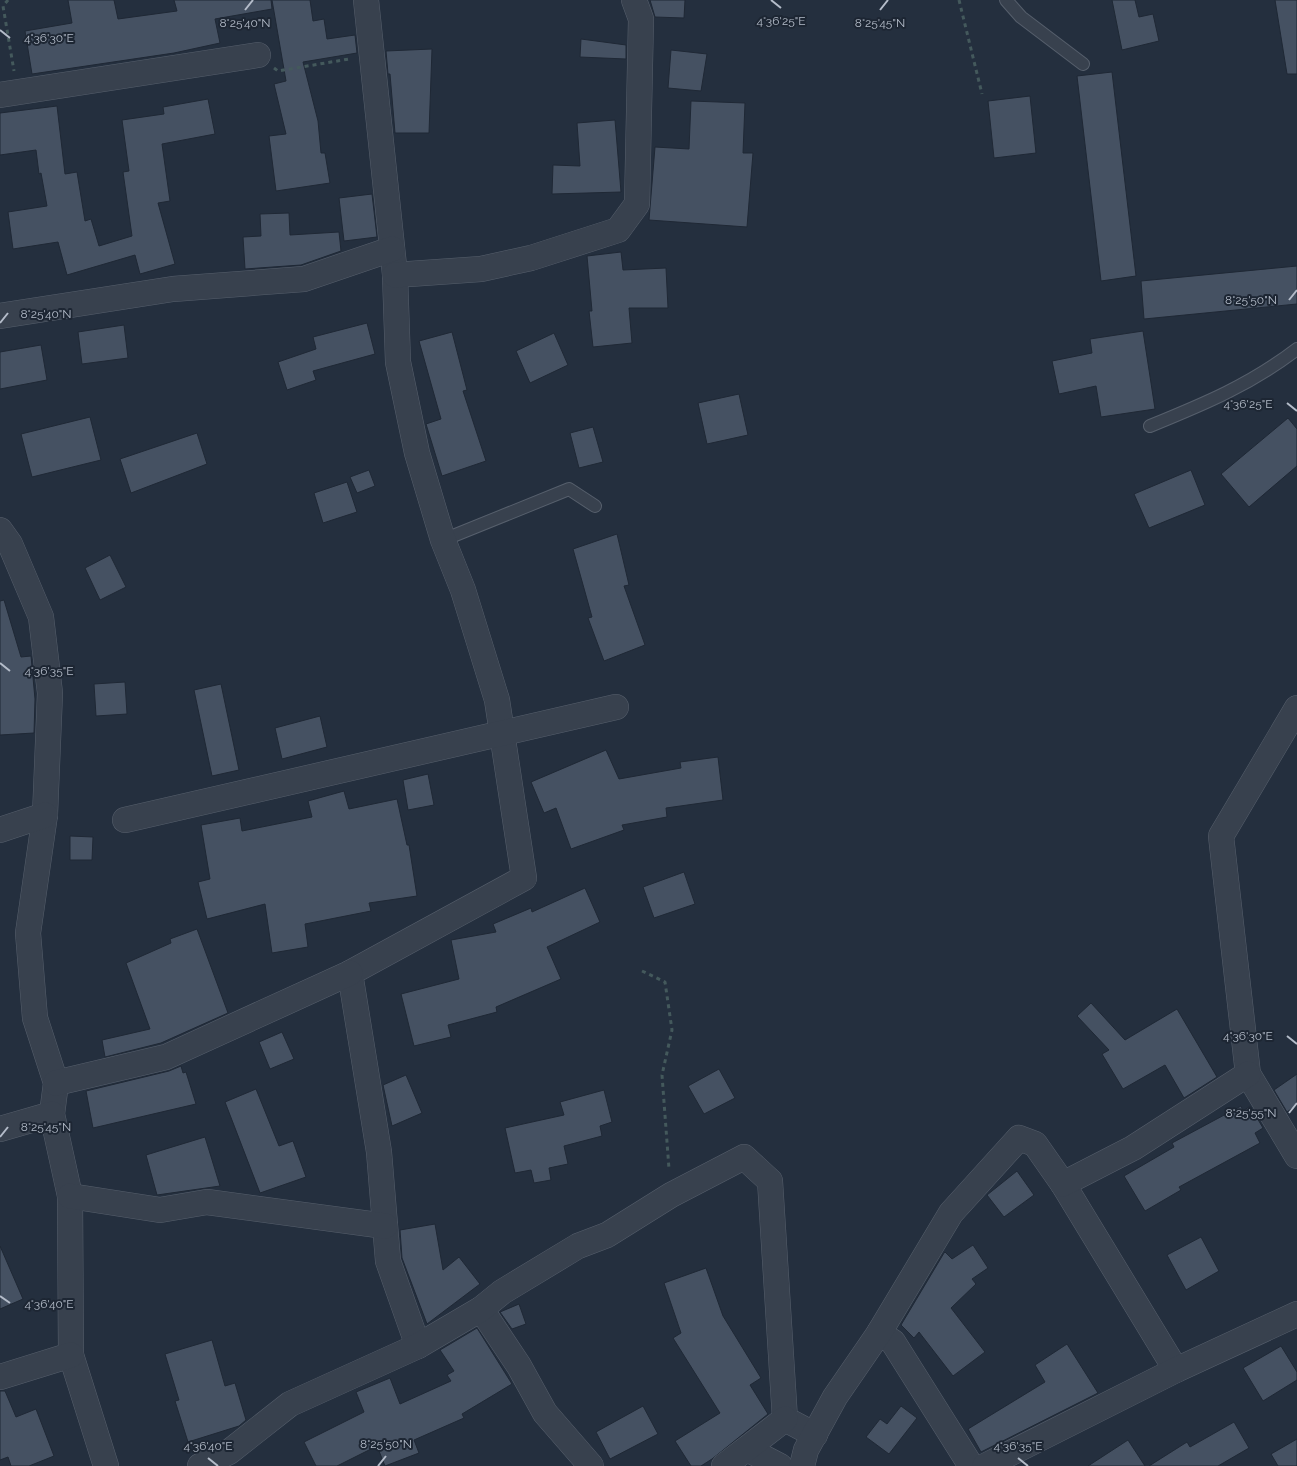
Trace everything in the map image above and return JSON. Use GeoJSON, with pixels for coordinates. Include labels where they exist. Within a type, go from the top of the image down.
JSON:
{"type":"FeatureCollection","features":[{"type":"Feature","properties":{"kind":"street"},"geometry":{"type":"LineString","coordinates":[[56,1083],[166,1057],[350,973],[524,878],[497,700],[464,590],[443,540],[417,453],[398,362],[392,249],[366,0]]}},
{"type":"Feature","properties":{"kind":"street"},"geometry":{"type":"LineString","coordinates":[[394,275],[481,268],[531,258],[618,230],[637,204],[641,19],[634,0]]}},
{"type":"Feature","properties":{"kind":"street"},"geometry":{"type":"LineString","coordinates":[[9,94],[258,55]]}},
{"type":"Feature","properties":{"kind":"street"},"geometry":{"type":"LineString","coordinates":[[0,316],[173,289],[304,279],[392,249]]}},
{"type":"Feature","properties":{"kind":"street"},"geometry":{"type":"LineString","coordinates":[[0,530],[10,544],[41,617],[50,693],[45,815],[28,933],[35,1018],[56,1083],[52,1114],[70,1196],[71,1355],[106,1466]]}},
{"type":"Feature","properties":{"kind":"street"},"geometry":{"type":"LineString","coordinates":[[125,820],[616,706]]}},
{"type":"Feature","properties":{"kind":"street"},"geometry":{"type":"LineString","coordinates":[[1297,708],[1221,836],[1248,1074],[1297,1156]]}},
{"type":"Feature","properties":{"kind":"street"},"geometry":{"type":"LineString","coordinates":[[0,830],[45,815]]}},
{"type":"Feature","properties":{"kind":"street"},"geometry":{"type":"LineString","coordinates":[[350,973],[379,1152],[388,1261],[418,1346]]}},
{"type":"Feature","properties":{"kind":"street"},"geometry":{"type":"LineString","coordinates":[[1063,1184],[1133,1148],[1248,1074]]}},
{"type":"Feature","properties":{"kind":"street"},"geometry":{"type":"LineString","coordinates":[[0,1129],[52,1114]]}},
{"type":"Feature","properties":{"kind":"street"},"geometry":{"type":"LineString","coordinates":[[802,1466],[806,1450],[835,1397],[879,1333],[951,1214],[1019,1138],[1035,1144],[1063,1184],[1176,1370]]}},
{"type":"Feature","properties":{"kind":"street"},"geometry":{"type":"LineString","coordinates":[[200,1466],[229,1452],[290,1404],[418,1346],[481,1309],[502,1292],[578,1246],[606,1235],[670,1195],[744,1158],[770,1181],[786,1419]]}},
{"type":"Feature","properties":{"kind":"street"},"geometry":{"type":"LineString","coordinates":[[70,1196],[160,1210],[207,1202],[385,1226]]}},
{"type":"Feature","properties":{"kind":"street"},"geometry":{"type":"LineString","coordinates":[[481,1309],[519,1366],[545,1413],[592,1466]]}},
{"type":"Feature","properties":{"kind":"street"},"geometry":{"type":"LineString","coordinates":[[985,1466],[1176,1370],[1297,1314]]}},
{"type":"Feature","properties":{"kind":"street"},"geometry":{"type":"LineString","coordinates":[[879,1333],[893,1342],[971,1466]]}},
{"type":"Feature","properties":{"kind":"street"},"geometry":{"type":"LineString","coordinates":[[0,1378],[71,1355]]}},
{"type":"Feature","properties":{"kind":"street"},"geometry":{"type":"LineString","coordinates":[[786,1419],[815,1435]]}},
{"type":"Feature","properties":{"kind":"street"},"geometry":{"type":"LineString","coordinates":[[724,1466],[786,1419]]}},
{"type":"Feature","properties":{"kind":"street"},"geometry":{"type":"LineString","coordinates":[[747,1449],[780,1466]]}},
{"type":"Feature","properties":{"kind":"lane"},"geometry":{"type":"LineString","coordinates":[[1006,0],[1021,17],[1083,64]]}},
{"type":"Feature","properties":{"kind":"lane"},"geometry":{"type":"LineString","coordinates":[[1150,426],[1211,401],[1255,379],[1297,349]]}},
{"type":"Feature","properties":{"kind":"lane"},"geometry":{"type":"LineString","coordinates":[[443,540],[569,488],[595,506]]}},
{"type":"Feature","properties":{"kind":"path"},"geometry":{"type":"LineString","coordinates":[[8,0],[1,6],[9,94]]}},
{"type":"Feature","properties":{"kind":"path"},"geometry":{"type":"LineString","coordinates":[[959,0],[982,94]]}},
{"type":"Feature","properties":{"kind":"path"},"geometry":{"type":"LineString","coordinates":[[258,55],[278,71],[372,56]]}},
{"type":"Feature","properties":{"kind":"path"},"geometry":{"type":"LineString","coordinates":[[642,971],[665,982],[672,1030],[662,1075],[670,1195]]}},
{"type":"Feature","properties":{"kind":"building"},"geometry":{"type":"Polygon","coordinates":[[[68,0],[114,0],[118,19],[177,11],[174,0],[271,0],[272,9],[215,19],[220,43],[174,53],[32,74],[25,31],[72,23],[68,0]]]}},
{"type":"Feature","properties":{"kind":"building"},"geometry":{"type":"Polygon","coordinates":[[[272,0],[310,0],[313,21],[324,19],[327,39],[355,35],[357,53],[303,62],[318,121],[321,153],[325,153],[330,183],[276,191],[269,136],[286,134],[274,84],[286,81],[272,0]]]}},
{"type":"Feature","properties":{"kind":"building"},"geometry":{"type":"Polygon","coordinates":[[[650,0],[685,0],[684,18],[655,17],[650,0]]]}},
{"type":"Feature","properties":{"kind":"building"},"geometry":{"type":"Polygon","coordinates":[[[1112,0],[1135,0],[1139,17],[1153,14],[1159,41],[1122,50],[1112,0]]]}},
{"type":"Feature","properties":{"kind":"building"},"geometry":{"type":"Polygon","coordinates":[[[1275,0],[1297,0],[1297,74],[1287,74],[1275,0]]]}},
{"type":"Feature","properties":{"kind":"building"},"geometry":{"type":"Polygon","coordinates":[[[581,39],[626,45],[626,59],[580,57],[581,39]]]}},
{"type":"Feature","properties":{"kind":"building"},"geometry":{"type":"Polygon","coordinates":[[[432,49],[429,133],[395,133],[386,51],[432,49]]]}},
{"type":"Feature","properties":{"kind":"building"},"geometry":{"type":"Polygon","coordinates":[[[671,50],[707,54],[701,91],[668,88],[671,50]]]}},
{"type":"Feature","properties":{"kind":"building"},"geometry":{"type":"Polygon","coordinates":[[[1112,72],[1136,276],[1101,281],[1077,76],[1112,72]]]}},
{"type":"Feature","properties":{"kind":"building"},"geometry":{"type":"Polygon","coordinates":[[[1030,96],[1036,153],[994,158],[988,101],[1030,96]]]}},
{"type":"Feature","properties":{"kind":"building"},"geometry":{"type":"Polygon","coordinates":[[[208,99],[215,134],[162,144],[170,201],[158,203],[175,264],[140,274],[135,255],[67,275],[58,242],[13,249],[8,212],[47,206],[41,173],[39,174],[36,150],[0,155],[0,113],[57,106],[65,174],[77,172],[85,221],[91,219],[99,246],[132,236],[123,172],[129,171],[122,120],[164,114],[163,107],[208,99]]]}},
{"type":"Feature","properties":{"kind":"building"},"geometry":{"type":"Polygon","coordinates":[[[691,101],[745,103],[743,153],[753,153],[747,227],[649,220],[655,147],[689,149],[691,101]]]}},
{"type":"Feature","properties":{"kind":"building"},"geometry":{"type":"Polygon","coordinates":[[[615,120],[621,192],[552,194],[553,165],[580,166],[577,123],[615,120]]]}},
{"type":"Feature","properties":{"kind":"building"},"geometry":{"type":"Polygon","coordinates":[[[372,194],[377,237],[344,241],[339,198],[372,194]]]}},
{"type":"Feature","properties":{"kind":"building"},"geometry":{"type":"Polygon","coordinates":[[[289,213],[290,235],[339,232],[341,251],[301,265],[245,269],[243,237],[261,236],[260,214],[289,213]]]}},
{"type":"Feature","properties":{"kind":"building"},"geometry":{"type":"Polygon","coordinates":[[[621,252],[623,270],[666,268],[668,308],[629,308],[632,343],[593,347],[589,311],[592,311],[587,256],[621,252]]]}},
{"type":"Feature","properties":{"kind":"building"},"geometry":{"type":"Polygon","coordinates":[[[1297,266],[1297,304],[1144,319],[1141,281],[1297,266]]]}},
{"type":"Feature","properties":{"kind":"building"},"geometry":{"type":"Polygon","coordinates":[[[367,323],[375,354],[313,371],[316,380],[287,390],[278,362],[316,349],[313,337],[367,323]]]}},
{"type":"Feature","properties":{"kind":"building"},"geometry":{"type":"Polygon","coordinates":[[[124,325],[128,358],[82,364],[78,332],[124,325]]]}},
{"type":"Feature","properties":{"kind":"building"},"geometry":{"type":"Polygon","coordinates":[[[1143,331],[1155,409],[1101,417],[1096,386],[1059,394],[1052,361],[1092,353],[1090,339],[1143,331]]]}},
{"type":"Feature","properties":{"kind":"building"},"geometry":{"type":"Polygon","coordinates":[[[452,332],[467,390],[463,391],[486,461],[442,476],[426,424],[441,419],[419,341],[452,332]]]}},
{"type":"Feature","properties":{"kind":"building"},"geometry":{"type":"Polygon","coordinates":[[[554,333],[568,365],[530,383],[516,351],[554,333]]]}},
{"type":"Feature","properties":{"kind":"building"},"geometry":{"type":"Polygon","coordinates":[[[41,345],[47,380],[0,389],[0,352],[41,345]]]}},
{"type":"Feature","properties":{"kind":"building"},"geometry":{"type":"Polygon","coordinates":[[[739,394],[748,435],[707,444],[698,403],[739,394]]]}},
{"type":"Feature","properties":{"kind":"building"},"geometry":{"type":"Polygon","coordinates":[[[90,417],[101,460],[32,477],[21,434],[90,417]]]}},
{"type":"Feature","properties":{"kind":"building"},"geometry":{"type":"Polygon","coordinates":[[[1288,418],[1297,429],[1297,466],[1249,507],[1221,474],[1288,418]]]}},
{"type":"Feature","properties":{"kind":"building"},"geometry":{"type":"Polygon","coordinates":[[[593,427],[603,462],[579,468],[570,433],[593,427]]]}},
{"type":"Feature","properties":{"kind":"building"},"geometry":{"type":"Polygon","coordinates":[[[197,433],[207,464],[131,493],[120,459],[197,433]]]}},
{"type":"Feature","properties":{"kind":"building"},"geometry":{"type":"Polygon","coordinates":[[[369,470],[375,486],[357,493],[350,477],[369,470]]]}},
{"type":"Feature","properties":{"kind":"building"},"geometry":{"type":"Polygon","coordinates":[[[1191,470],[1205,505],[1149,528],[1134,494],[1191,470]]]}},
{"type":"Feature","properties":{"kind":"building"},"geometry":{"type":"Polygon","coordinates":[[[347,482],[357,512],[323,523],[314,493],[347,482]]]}},
{"type":"Feature","properties":{"kind":"building"},"geometry":{"type":"Polygon","coordinates":[[[617,534],[629,585],[624,586],[645,645],[604,661],[588,618],[592,617],[573,549],[617,534]]]}},
{"type":"Feature","properties":{"kind":"building"},"geometry":{"type":"Polygon","coordinates":[[[110,555],[126,587],[100,600],[85,568],[110,555]]]}},
{"type":"Feature","properties":{"kind":"building"},"geometry":{"type":"Polygon","coordinates":[[[4,600],[21,657],[31,656],[35,699],[34,733],[0,735],[0,601],[4,600]]]}},
{"type":"Feature","properties":{"kind":"building"},"geometry":{"type":"Polygon","coordinates":[[[125,682],[127,714],[96,716],[94,684],[125,682]]]}},
{"type":"Feature","properties":{"kind":"building"},"geometry":{"type":"Polygon","coordinates":[[[221,684],[239,770],[212,776],[194,690],[221,684]]]}},
{"type":"Feature","properties":{"kind":"building"},"geometry":{"type":"Polygon","coordinates":[[[320,716],[327,747],[282,759],[275,728],[320,716]]]}},
{"type":"Feature","properties":{"kind":"building"},"geometry":{"type":"Polygon","coordinates":[[[606,750],[619,779],[681,768],[680,762],[718,757],[723,800],[666,808],[667,817],[622,825],[624,830],[571,849],[556,808],[544,813],[531,782],[606,750]]]}},
{"type":"Feature","properties":{"kind":"building"},"geometry":{"type":"Polygon","coordinates":[[[428,774],[434,805],[408,810],[403,780],[428,774]]]}},
{"type":"Feature","properties":{"kind":"building"},"geometry":{"type":"Polygon","coordinates":[[[344,791],[349,809],[397,799],[407,845],[409,845],[417,896],[369,903],[371,911],[305,924],[308,947],[272,953],[265,904],[207,919],[198,882],[210,879],[201,825],[240,818],[242,831],[312,817],[308,801],[344,791]]]}},
{"type":"Feature","properties":{"kind":"building"},"geometry":{"type":"Polygon","coordinates":[[[70,836],[93,837],[92,860],[70,860],[70,836]]]}},
{"type":"Feature","properties":{"kind":"building"},"geometry":{"type":"Polygon","coordinates":[[[684,872],[695,904],[654,918],[643,887],[684,872]]]}},
{"type":"Feature","properties":{"kind":"building"},"geometry":{"type":"Polygon","coordinates":[[[585,888],[600,922],[547,947],[561,979],[496,1007],[497,1012],[448,1025],[451,1037],[414,1046],[401,994],[459,979],[451,940],[496,932],[493,924],[531,908],[532,912],[585,888]]]}},
{"type":"Feature","properties":{"kind":"building"},"geometry":{"type":"Polygon","coordinates":[[[197,929],[228,1013],[161,1043],[105,1057],[102,1040],[150,1029],[126,963],[171,943],[170,939],[197,929]]]}},
{"type":"Feature","properties":{"kind":"building"},"geometry":{"type":"Polygon","coordinates":[[[1091,1003],[1125,1040],[1177,1009],[1217,1077],[1184,1098],[1165,1065],[1123,1089],[1102,1054],[1109,1050],[1077,1016],[1091,1003]]]}},
{"type":"Feature","properties":{"kind":"building"},"geometry":{"type":"Polygon","coordinates":[[[282,1032],[294,1059],[270,1069],[259,1042],[282,1032]]]}},
{"type":"Feature","properties":{"kind":"building"},"geometry":{"type":"Polygon","coordinates":[[[181,1066],[183,1073],[186,1072],[196,1104],[93,1128],[86,1091],[169,1071],[181,1066]]]}},
{"type":"Feature","properties":{"kind":"building"},"geometry":{"type":"Polygon","coordinates":[[[719,1069],[735,1098],[704,1114],[688,1086],[719,1069]]]}},
{"type":"Feature","properties":{"kind":"building"},"geometry":{"type":"Polygon","coordinates":[[[1297,1074],[1297,1105],[1287,1112],[1274,1090],[1297,1074]]]}},
{"type":"Feature","properties":{"kind":"building"},"geometry":{"type":"Polygon","coordinates":[[[406,1075],[422,1113],[392,1126],[383,1085],[406,1075]]]}},
{"type":"Feature","properties":{"kind":"building"},"geometry":{"type":"Polygon","coordinates":[[[256,1089],[279,1146],[293,1141],[306,1177],[260,1193],[225,1102],[256,1089]]]}},
{"type":"Feature","properties":{"kind":"building"},"geometry":{"type":"Polygon","coordinates":[[[604,1090],[612,1122],[600,1126],[602,1136],[564,1146],[568,1164],[549,1168],[551,1180],[534,1183],[531,1170],[515,1173],[505,1128],[564,1115],[560,1102],[604,1090]]]}},
{"type":"Feature","properties":{"kind":"building"},"geometry":{"type":"Polygon","coordinates":[[[1241,1106],[1243,1111],[1250,1106],[1263,1128],[1255,1133],[1260,1143],[1179,1187],[1181,1190],[1145,1211],[1124,1176],[1174,1147],[1172,1143],[1241,1106]]]}},
{"type":"Feature","properties":{"kind":"building"},"geometry":{"type":"Polygon","coordinates":[[[205,1137],[220,1186],[157,1195],[146,1155],[205,1137]]]}},
{"type":"Feature","properties":{"kind":"building"},"geometry":{"type":"Polygon","coordinates":[[[1017,1171],[1034,1195],[1004,1217],[987,1195],[1017,1171]]]}},
{"type":"Feature","properties":{"kind":"building"},"geometry":{"type":"Polygon","coordinates":[[[435,1224],[443,1270],[459,1257],[480,1284],[427,1324],[402,1258],[400,1230],[435,1224]]]}},
{"type":"Feature","properties":{"kind":"building"},"geometry":{"type":"Polygon","coordinates":[[[1201,1237],[1219,1271],[1186,1290],[1167,1255],[1201,1237]]]}},
{"type":"Feature","properties":{"kind":"building"},"geometry":{"type":"Polygon","coordinates":[[[973,1245],[988,1268],[972,1279],[976,1284],[951,1308],[985,1352],[953,1376],[919,1332],[914,1338],[901,1325],[944,1253],[952,1259],[973,1245]]]}},
{"type":"Feature","properties":{"kind":"building"},"geometry":{"type":"Polygon","coordinates":[[[0,1246],[23,1299],[0,1309],[0,1246]]]}},
{"type":"Feature","properties":{"kind":"building"},"geometry":{"type":"Polygon","coordinates":[[[706,1268],[723,1316],[761,1378],[750,1385],[768,1414],[712,1459],[701,1466],[691,1466],[675,1441],[720,1413],[673,1338],[681,1333],[664,1283],[706,1268]]]}},
{"type":"Feature","properties":{"kind":"building"},"geometry":{"type":"Polygon","coordinates":[[[519,1304],[526,1324],[512,1329],[500,1312],[519,1304]]]}},
{"type":"Feature","properties":{"kind":"building"},"geometry":{"type":"Polygon","coordinates":[[[477,1328],[512,1384],[462,1414],[464,1418],[414,1440],[419,1453],[385,1466],[377,1446],[337,1466],[316,1466],[304,1442],[364,1412],[356,1392],[390,1378],[400,1404],[451,1381],[447,1375],[454,1371],[440,1350],[477,1328]]]}},
{"type":"Feature","properties":{"kind":"building"},"geometry":{"type":"Polygon","coordinates":[[[212,1340],[225,1386],[235,1383],[246,1420],[239,1426],[188,1442],[175,1401],[179,1400],[165,1354],[212,1340]]]}},
{"type":"Feature","properties":{"kind":"building"},"geometry":{"type":"Polygon","coordinates":[[[1067,1344],[1098,1393],[981,1452],[968,1429],[1045,1382],[1035,1365],[1067,1344]]]}},
{"type":"Feature","properties":{"kind":"building"},"geometry":{"type":"Polygon","coordinates":[[[1281,1346],[1297,1372],[1297,1380],[1263,1401],[1243,1368],[1281,1346]]]}},
{"type":"Feature","properties":{"kind":"building"},"geometry":{"type":"Polygon","coordinates":[[[0,1391],[5,1391],[16,1417],[36,1409],[54,1456],[29,1466],[11,1466],[8,1457],[0,1460],[0,1391]]]}},
{"type":"Feature","properties":{"kind":"building"},"geometry":{"type":"Polygon","coordinates":[[[643,1406],[658,1434],[610,1459],[596,1432],[643,1406]]]}},
{"type":"Feature","properties":{"kind":"building"},"geometry":{"type":"Polygon","coordinates":[[[901,1406],[917,1418],[889,1454],[866,1437],[880,1419],[887,1424],[901,1406]]]}},
{"type":"Feature","properties":{"kind":"building"},"geometry":{"type":"Polygon","coordinates":[[[1234,1422],[1249,1448],[1218,1466],[1149,1466],[1187,1442],[1190,1447],[1234,1422]]]}},
{"type":"Feature","properties":{"kind":"building"},"geometry":{"type":"Polygon","coordinates":[[[1297,1439],[1297,1466],[1278,1466],[1271,1454],[1297,1439]]]}},
{"type":"Feature","properties":{"kind":"building"},"geometry":{"type":"Polygon","coordinates":[[[1128,1440],[1145,1466],[1088,1466],[1128,1440]]]}}]}
